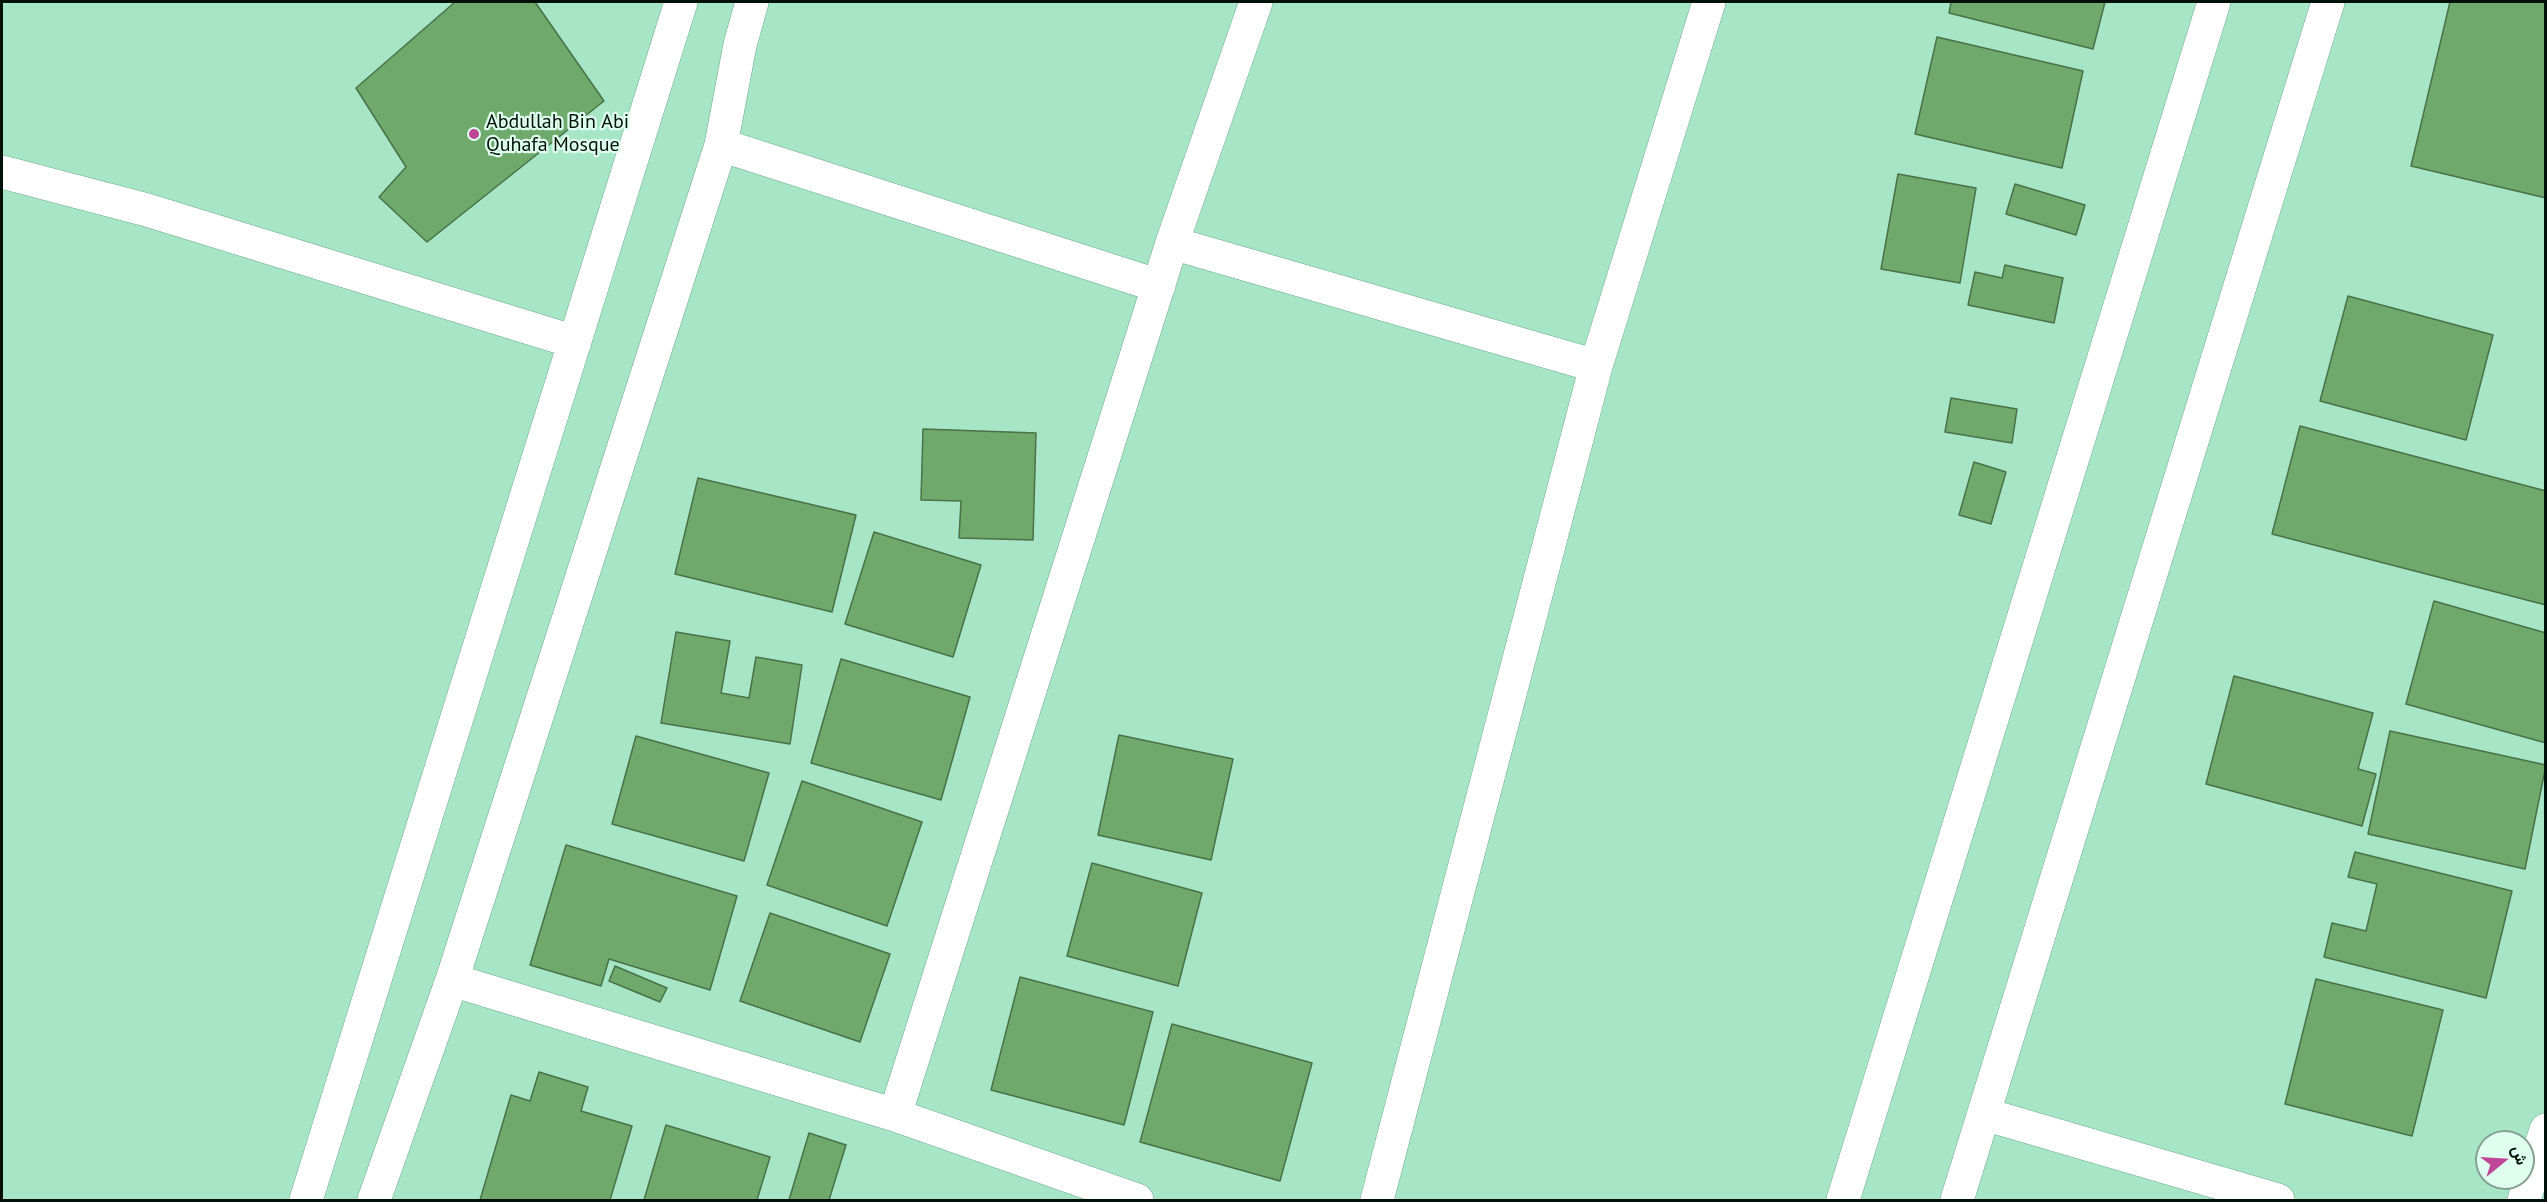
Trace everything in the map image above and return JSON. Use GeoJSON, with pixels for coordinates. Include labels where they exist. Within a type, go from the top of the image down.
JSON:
{"type":"FeatureCollection","features":[{"type":"Feature","properties":{"kind":"street"},"geometry":{"type":"LineString","coordinates":[[306,1200],[681,2]]}},
{"type":"Feature","properties":{"kind":"street"},"geometry":{"type":"LineString","coordinates":[[374,1200],[452,980],[721,145],[740,45],[752,2]]}},
{"type":"Feature","properties":{"kind":"street"},"geometry":{"type":"LineString","coordinates":[[896,1115],[1172,243],[1256,2]]}},
{"type":"Feature","properties":{"kind":"street"},"geometry":{"type":"LineString","coordinates":[[1377,1200],[1596,366],[1709,2]]}},
{"type":"Feature","properties":{"kind":"street"},"geometry":{"type":"LineString","coordinates":[[1843,1200],[2214,2]]}},
{"type":"Feature","properties":{"kind":"street"},"geometry":{"type":"LineString","coordinates":[[1957,1200],[2328,2]]}},
{"type":"Feature","properties":{"kind":"street"},"geometry":{"type":"LineString","coordinates":[[721,145],[1159,286]]}},
{"type":"Feature","properties":{"kind":"street"},"geometry":{"type":"LineString","coordinates":[[2,172],[147,210],[575,342]]}},
{"type":"Feature","properties":{"kind":"street"},"geometry":{"type":"LineString","coordinates":[[1172,243],[1596,366]]}},
{"type":"Feature","properties":{"kind":"street"},"geometry":{"type":"LineString","coordinates":[[452,980],[896,1115],[1137,1200]]}},
{"type":"Feature","properties":{"kind":"street"},"geometry":{"type":"LineString","coordinates":[[1984,1114],[2278,1200]]}},
{"type":"Feature","properties":{"kind":"street"},"geometry":{"type":"LineString","coordinates":[[2524,1200],[2546,1130]]}},
{"type":"Feature","properties":{"kind":"building","name":"Abdullah Bin Abi Quhafa Mosque"},"geometry":{"type":"Polygon","coordinates":[[[455,2],[535,2],[604,101],[427,242],[379,197],[406,167],[356,88],[455,2]]]}},
{"type":"Feature","properties":{"kind":"building"},"geometry":{"type":"Polygon","coordinates":[[[1951,2],[2105,2],[2093,49],[1949,13],[1951,2]]]}},
{"type":"Feature","properties":{"kind":"building"},"geometry":{"type":"Polygon","coordinates":[[[2450,2],[2546,2],[2546,198],[2411,166],[2450,2]]]}},
{"type":"Feature","properties":{"kind":"building"},"geometry":{"type":"Polygon","coordinates":[[[1937,37],[2083,71],[2062,168],[1915,134],[1937,37]]]}},
{"type":"Feature","properties":{"kind":"building"},"geometry":{"type":"Polygon","coordinates":[[[1898,174],[1976,188],[1960,283],[1881,269],[1898,174]]]}},
{"type":"Feature","properties":{"kind":"building"},"geometry":{"type":"Polygon","coordinates":[[[2015,184],[2085,205],[2076,235],[2006,214],[2015,184]]]}},
{"type":"Feature","properties":{"kind":"building"},"geometry":{"type":"Polygon","coordinates":[[[2005,265],[2063,278],[2054,323],[1968,305],[1975,272],[2002,278],[2005,265]]]}},
{"type":"Feature","properties":{"kind":"building"},"geometry":{"type":"Polygon","coordinates":[[[2348,296],[2493,335],[2466,440],[2320,401],[2348,296]]]}},
{"type":"Feature","properties":{"kind":"building"},"geometry":{"type":"Polygon","coordinates":[[[1951,398],[2017,409],[2012,443],[1945,432],[1951,398]]]}},
{"type":"Feature","properties":{"kind":"building"},"geometry":{"type":"Polygon","coordinates":[[[2300,426],[2546,491],[2546,605],[2272,534],[2300,426]]]}},
{"type":"Feature","properties":{"kind":"building"},"geometry":{"type":"Polygon","coordinates":[[[923,429],[1036,433],[1033,540],[959,538],[961,501],[921,500],[923,429]]]}},
{"type":"Feature","properties":{"kind":"building"},"geometry":{"type":"Polygon","coordinates":[[[1974,462],[2006,472],[1991,524],[1959,515],[1974,462]]]}},
{"type":"Feature","properties":{"kind":"building"},"geometry":{"type":"Polygon","coordinates":[[[698,478],[856,515],[832,612],[675,574],[698,478]]]}},
{"type":"Feature","properties":{"kind":"building"},"geometry":{"type":"Polygon","coordinates":[[[874,532],[981,565],[953,657],[845,624],[874,532]]]}},
{"type":"Feature","properties":{"kind":"building"},"geometry":{"type":"Polygon","coordinates":[[[2434,601],[2546,633],[2546,743],[2406,704],[2434,601]]]}},
{"type":"Feature","properties":{"kind":"building"},"geometry":{"type":"Polygon","coordinates":[[[676,632],[730,641],[721,693],[749,698],[756,657],[802,665],[790,744],[661,723],[676,632]]]}},
{"type":"Feature","properties":{"kind":"building"},"geometry":{"type":"Polygon","coordinates":[[[841,659],[970,697],[941,800],[811,763],[841,659]]]}},
{"type":"Feature","properties":{"kind":"building"},"geometry":{"type":"Polygon","coordinates":[[[2234,676],[2373,713],[2358,769],[2376,774],[2362,826],[2206,784],[2234,676]]]}},
{"type":"Feature","properties":{"kind":"building"},"geometry":{"type":"Polygon","coordinates":[[[2390,731],[2546,765],[2525,869],[2368,834],[2390,731]]]}},
{"type":"Feature","properties":{"kind":"building"},"geometry":{"type":"Polygon","coordinates":[[[1119,735],[1233,759],[1211,860],[1098,835],[1119,735]]]}},
{"type":"Feature","properties":{"kind":"building"},"geometry":{"type":"Polygon","coordinates":[[[636,736],[769,773],[744,861],[612,824],[636,736]]]}},
{"type":"Feature","properties":{"kind":"building"},"geometry":{"type":"Polygon","coordinates":[[[802,781],[922,822],[887,926],[767,885],[802,781]]]}},
{"type":"Feature","properties":{"kind":"building"},"geometry":{"type":"Polygon","coordinates":[[[566,845],[737,896],[710,990],[609,959],[601,986],[530,965],[566,845]]]}},
{"type":"Feature","properties":{"kind":"building"},"geometry":{"type":"Polygon","coordinates":[[[2355,852],[2512,891],[2486,998],[2324,957],[2332,923],[2366,931],[2377,884],[2348,877],[2355,852]]]}},
{"type":"Feature","properties":{"kind":"building"},"geometry":{"type":"Polygon","coordinates":[[[1092,863],[1202,893],[1178,986],[1067,956],[1092,863]]]}},
{"type":"Feature","properties":{"kind":"building"},"geometry":{"type":"Polygon","coordinates":[[[770,913],[890,954],[860,1042],[740,1001],[770,913]]]}},
{"type":"Feature","properties":{"kind":"building"},"geometry":{"type":"Polygon","coordinates":[[[615,966],[667,988],[660,1002],[609,981],[615,966]]]}},
{"type":"Feature","properties":{"kind":"building"},"geometry":{"type":"Polygon","coordinates":[[[1020,977],[1153,1012],[1124,1125],[991,1090],[1020,977]]]}},
{"type":"Feature","properties":{"kind":"building"},"geometry":{"type":"Polygon","coordinates":[[[2316,979],[2443,1010],[2412,1136],[2285,1104],[2316,979]]]}},
{"type":"Feature","properties":{"kind":"building"},"geometry":{"type":"Polygon","coordinates":[[[1172,1024],[1312,1063],[1280,1181],[1140,1142],[1172,1024]]]}},
{"type":"Feature","properties":{"kind":"building"},"geometry":{"type":"Polygon","coordinates":[[[539,1072],[588,1087],[581,1111],[632,1126],[610,1200],[480,1200],[511,1095],[530,1101],[539,1072]]]}},
{"type":"Feature","properties":{"kind":"building"},"geometry":{"type":"Polygon","coordinates":[[[666,1125],[770,1157],[757,1200],[644,1200],[666,1125]]]}},
{"type":"Feature","properties":{"kind":"building"},"geometry":{"type":"Polygon","coordinates":[[[809,1133],[846,1145],[829,1200],[789,1200],[809,1133]]]}},
{"type":"Feature","properties":{"kind":"place","name":"Abdullah Bin Abi Quhafa Mosque"},"geometry":{"type":"Point","coordinates":[474,134]}}]}
